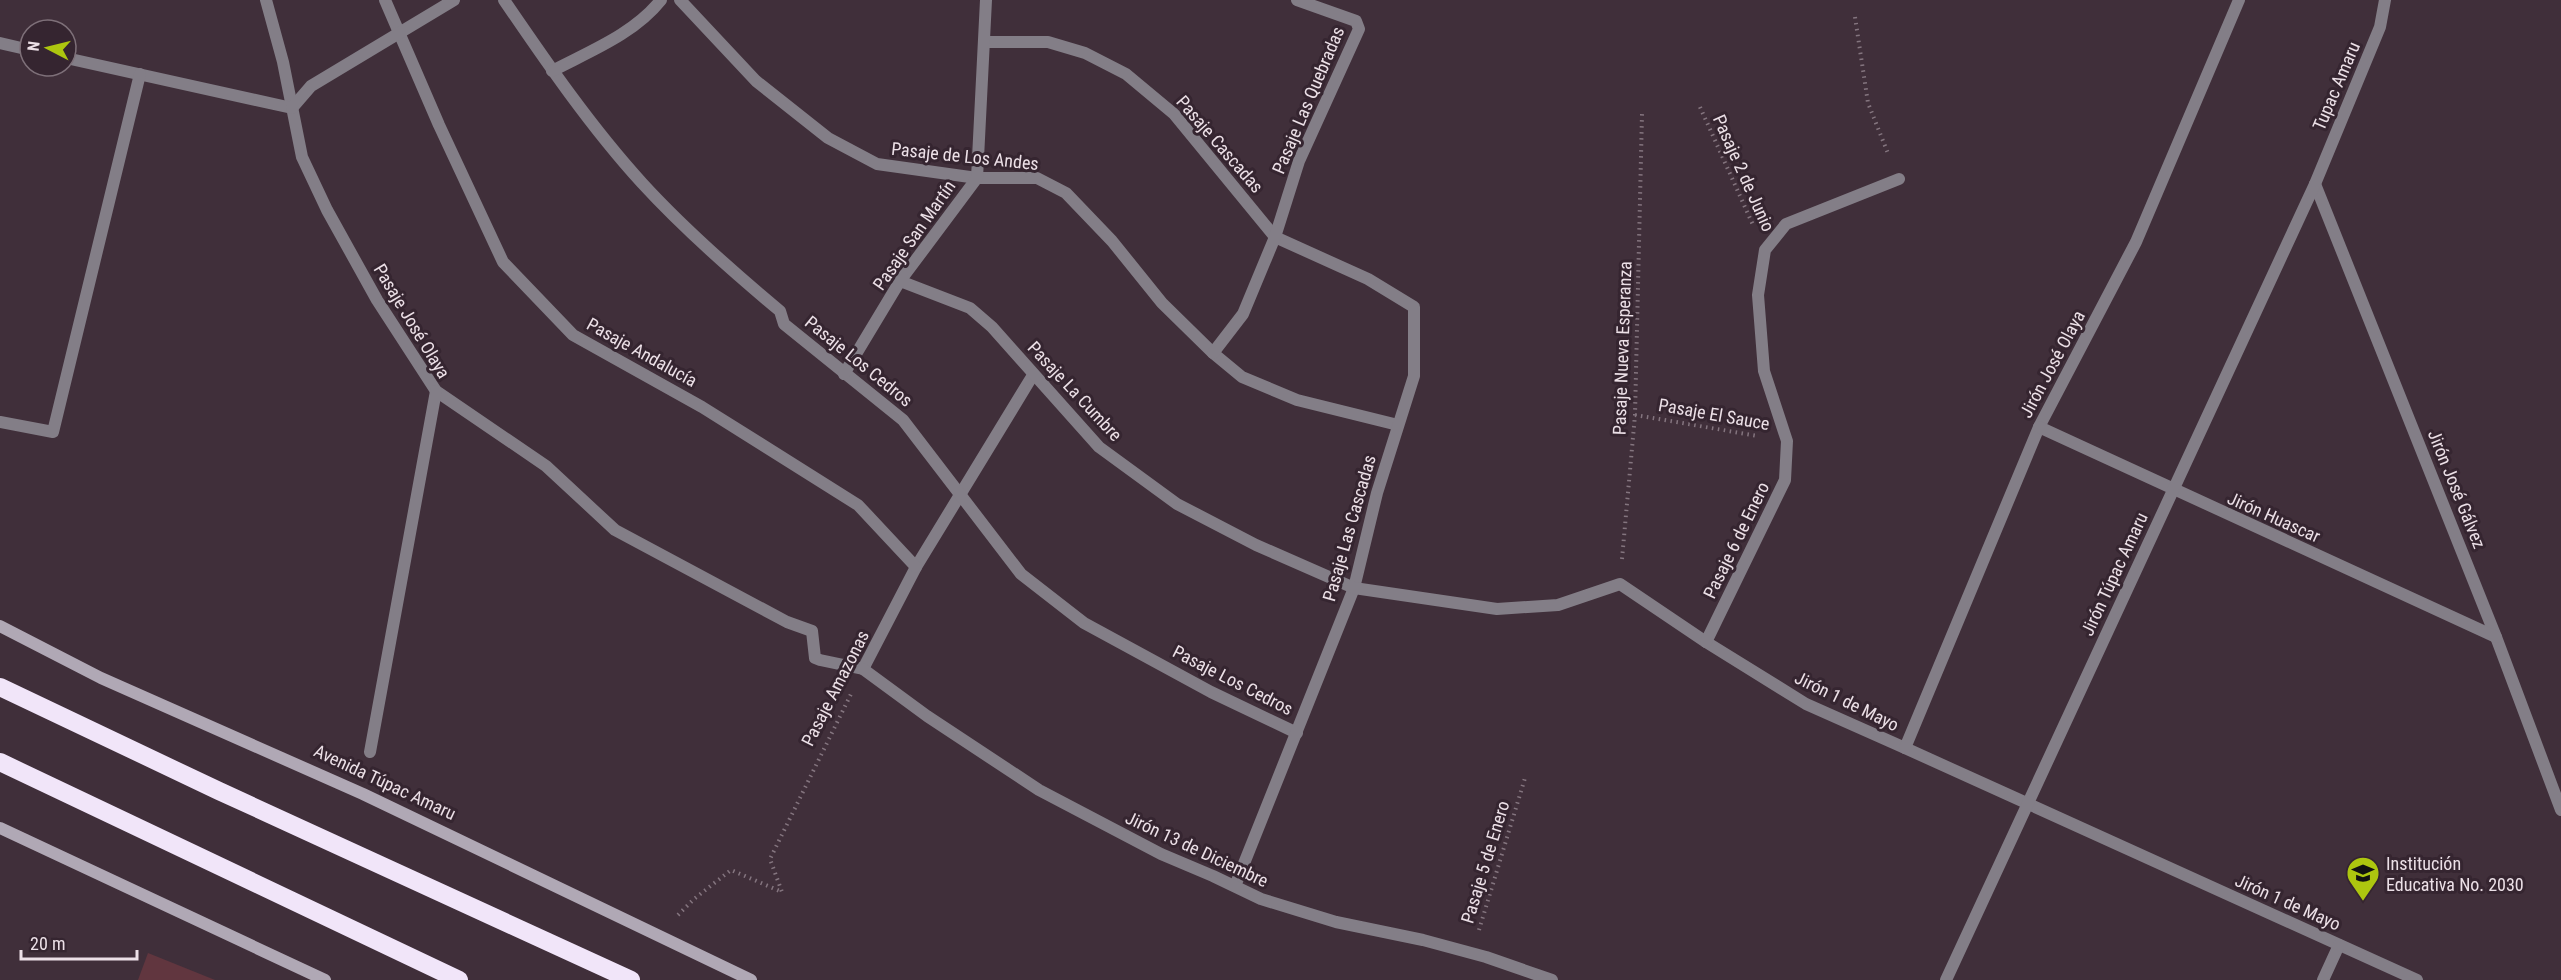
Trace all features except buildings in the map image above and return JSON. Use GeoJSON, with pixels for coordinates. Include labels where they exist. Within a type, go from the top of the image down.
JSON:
{"type":"FeatureCollection","features":[{"type":"Feature","properties":{"kind":"highway"},"geometry":{"type":"LineString","coordinates":[[0,687],[230,796],[631,980]]}},
{"type":"Feature","properties":{"kind":"highway"},"geometry":{"type":"LineString","coordinates":[[0,762],[459,980]]}},
{"type":"Feature","properties":{"kind":"main road","name":"Avenida Túpac Amaru"},"geometry":{"type":"LineString","coordinates":[[0,626],[101,678],[363,794],[751,980]]}},
{"type":"Feature","properties":{"kind":"main road"},"geometry":{"type":"LineString","coordinates":[[0,828],[325,980]]}},
{"type":"Feature","properties":{"kind":"street","name":"Pasaje José Olaya"},"geometry":{"type":"LineString","coordinates":[[266,0],[302,157],[327,210],[377,300],[436,391],[370,752]]}},
{"type":"Feature","properties":{"kind":"street","name":"Pasaje Andalucía"},"geometry":{"type":"LineString","coordinates":[[385,0],[400,30],[439,125],[503,262],[573,335],[702,407],[858,505],[916,567]]}},
{"type":"Feature","properties":{"kind":"street"},"geometry":{"type":"LineString","coordinates":[[78,61],[292,108],[311,86],[400,30],[454,0]]}},
{"type":"Feature","properties":{"kind":"street","name":"Pasaje Los Cedros"},"geometry":{"type":"LineString","coordinates":[[504,0],[552,71],[641,182],[707,250],[780,311],[784,324],[903,420],[958,495],[1021,574],[1084,623],[1211,692],[1297,733]]}},
{"type":"Feature","properties":{"kind":"street"},"geometry":{"type":"LineString","coordinates":[[552,71],[625,32],[648,17],[661,0]]}},
{"type":"Feature","properties":{"kind":"street","name":"Pasaje de Los Andes"},"geometry":{"type":"LineString","coordinates":[[680,0],[756,81],[828,138],[877,165],[977,178],[1036,178],[1066,193],[1112,241],[1162,303],[1213,353],[1242,377],[1297,400],[1398,425]]}},
{"type":"Feature","properties":{"kind":"street","name":"Pasaje San Martín"},"geometry":{"type":"LineString","coordinates":[[844,374],[900,281],[977,178],[986,0]]}},
{"type":"Feature","properties":{"kind":"street","name":"Pasaje Las Quebradas"},"geometry":{"type":"LineString","coordinates":[[1213,353],[1243,314],[1275,237],[1299,161],[1359,29],[1356,21],[1296,0]]}},
{"type":"Feature","properties":{"kind":"street","name":"Jirón José Olaya"},"geometry":{"type":"LineString","coordinates":[[1905,748],[2038,427],[2136,242],[2239,0]]}},
{"type":"Feature","properties":{"kind":"street","name":"Tupac Amaru"},"geometry":{"type":"LineString","coordinates":[[2315,184],[2379,27],[2385,0]]}},
{"type":"Feature","properties":{"kind":"street","name":"Pasaje Cascadas"},"geometry":{"type":"LineString","coordinates":[[985,42],[1048,42],[1085,53],[1126,74],[1174,114],[1275,237],[1368,279],[1414,307]]}},
{"type":"Feature","properties":{"kind":"street"},"geometry":{"type":"LineString","coordinates":[[0,43],[18,47]]}},
{"type":"Feature","properties":{"kind":"street"},"geometry":{"type":"LineString","coordinates":[[0,422],[53,432],[140,74]]}},
{"type":"Feature","properties":{"kind":"street"},"geometry":{"type":"LineString","coordinates":[[1765,250],[1786,224],[1899,179]]}},
{"type":"Feature","properties":{"kind":"street","name":"Jirón Túpac Amaru"},"geometry":{"type":"LineString","coordinates":[[1946,980],[2315,184]]}},
{"type":"Feature","properties":{"kind":"street","name":"Jirón José Gálvez"},"geometry":{"type":"LineString","coordinates":[[2315,184],[2496,637],[2561,810]]}},
{"type":"Feature","properties":{"kind":"street","name":"Pasaje 6 de Enero"},"geometry":{"type":"LineString","coordinates":[[1706,642],[1785,480],[1787,441],[1764,371],[1758,295],[1765,250]]}},
{"type":"Feature","properties":{"kind":"street","name":"Pasaje La Cumbre"},"geometry":{"type":"LineString","coordinates":[[900,281],[970,308],[992,327],[1099,447],[1177,504],[1256,545],[1354,588]]}},
{"type":"Feature","properties":{"kind":"street","name":"Pasaje Las Cascadas"},"geometry":{"type":"LineString","coordinates":[[1234,886],[1354,588],[1377,493],[1414,376],[1414,307]]}},
{"type":"Feature","properties":{"kind":"street","name":"Pasaje Amazonas"},"geometry":{"type":"LineString","coordinates":[[863,669],[916,567],[1033,375]]}},
{"type":"Feature","properties":{"kind":"street"},"geometry":{"type":"LineString","coordinates":[[436,391],[546,466],[615,530],[787,622],[812,631],[815,658],[863,669]]}},
{"type":"Feature","properties":{"kind":"street","name":"Jirón Huascar"},"geometry":{"type":"LineString","coordinates":[[2038,427],[2172,491],[2496,637]]}},
{"type":"Feature","properties":{"kind":"street"},"geometry":{"type":"LineString","coordinates":[[1354,588],[1497,609],[1558,605],[1620,584]]}},
{"type":"Feature","properties":{"kind":"street","name":"Jirón 1 de Mayo"},"geometry":{"type":"LineString","coordinates":[[1620,584],[1706,642],[1806,704],[2417,980]]}},
{"type":"Feature","properties":{"kind":"street","name":"Jirón 13 de Diciembre"},"geometry":{"type":"LineString","coordinates":[[863,669],[927,716],[1039,790],[1161,855],[1261,899],[1336,922],[1423,940],[1552,980]]}},
{"type":"Feature","properties":{"kind":"street"},"geometry":{"type":"LineString","coordinates":[[2323,980],[2339,945]]}},
{"type":"Feature","properties":{"kind":"path"},"geometry":{"type":"LineString","coordinates":[[1856,18],[1868,103],[1899,179]]}},
{"type":"Feature","properties":{"kind":"path","name":"Pasaje 2 de Junio"},"geometry":{"type":"LineString","coordinates":[[1700,107],[1765,250]]}},
{"type":"Feature","properties":{"kind":"path","name":"Pasaje Nueva Esperanza"},"geometry":{"type":"LineString","coordinates":[[1620,584],[1635,415],[1642,114]]}},
{"type":"Feature","properties":{"kind":"path","name":"Pasaje El Sauce"},"geometry":{"type":"LineString","coordinates":[[1635,415],[1787,441]]}},
{"type":"Feature","properties":{"kind":"path","name":"Pasaje Amazonas"},"geometry":{"type":"LineString","coordinates":[[659,935],[694,898],[731,870],[782,892],[770,858],[863,669]]}},
{"type":"Feature","properties":{"kind":"path","name":"Pasaje 5 de Enero"},"geometry":{"type":"LineString","coordinates":[[1472,954],[1525,778]]}},
{"type":"Feature","properties":{"kind":"place","name":"Institución Educativa No. 2030"},"geometry":{"type":"Point","coordinates":[2363,902]}}]}
